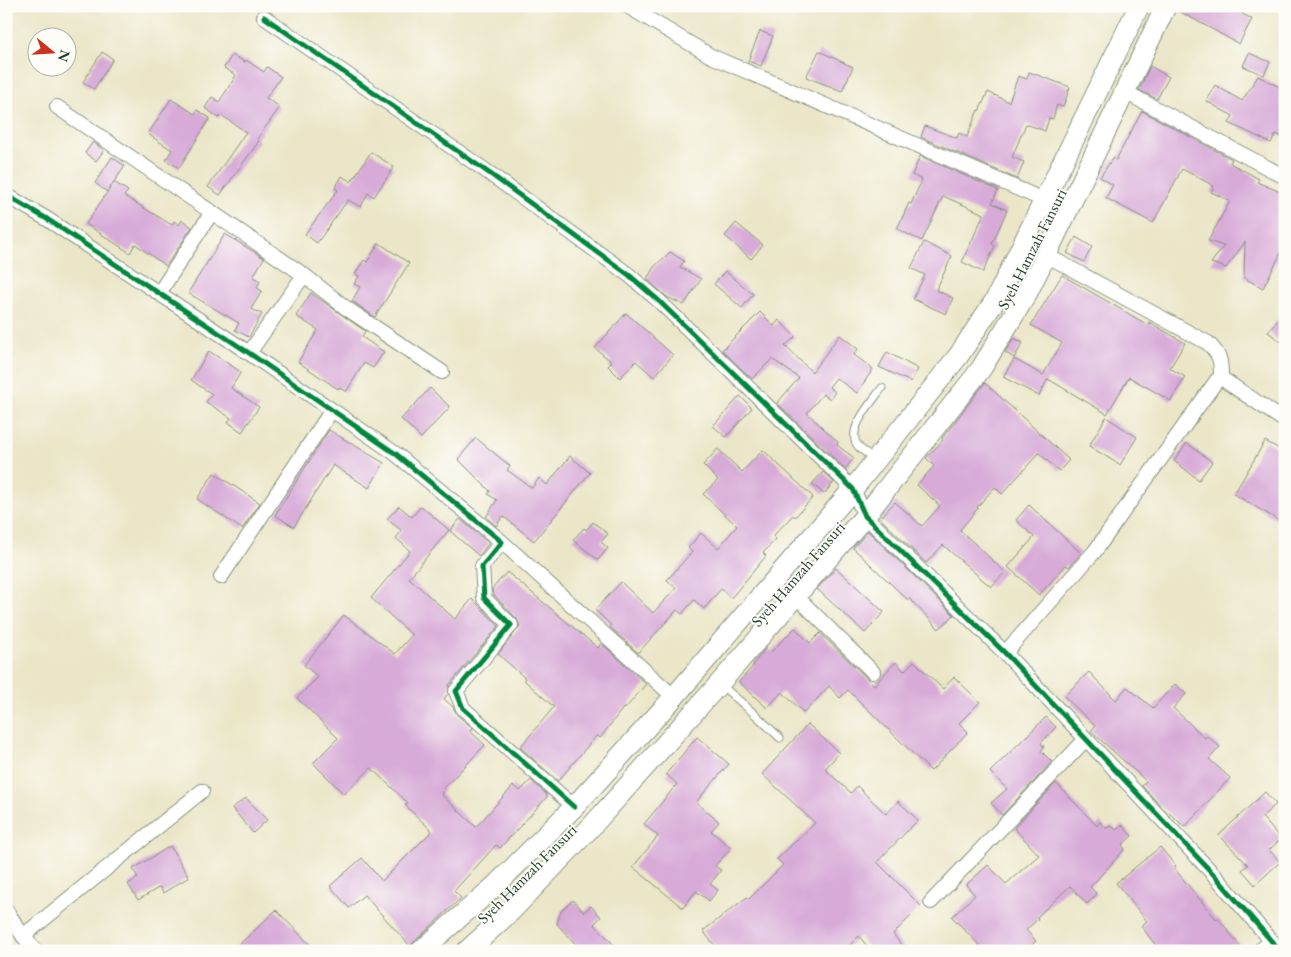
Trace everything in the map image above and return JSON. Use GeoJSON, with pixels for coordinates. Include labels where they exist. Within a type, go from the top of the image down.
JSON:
{"type":"FeatureCollection","features":[{"type":"Feature","properties":{"kind":"main road","name":"Syeh Hamzah Fansuri"},"geometry":{"type":"LineString","coordinates":[[421,951],[495,886],[574,807],[674,697],[853,489],[959,355],[996,300],[1139,6]]}},
{"type":"Feature","properties":{"kind":"main road","name":"Syeh Hamzah Fansuri"},"geometry":{"type":"LineString","coordinates":[[467,951],[512,910],[562,858],[719,684],[865,516],[981,369],[1026,295],[1166,6]]}},
{"type":"Feature","properties":{"kind":"street"},"geometry":{"type":"LineString","coordinates":[[627,6],[711,56],[1044,200],[1065,214]]}},
{"type":"Feature","properties":{"kind":"street"},"geometry":{"type":"LineString","coordinates":[[264,16],[489,173],[629,275],[659,301],[853,489],[865,516],[1005,653],[1217,878],[1276,946],[1259,951]]}},
{"type":"Feature","properties":{"kind":"street"},"geometry":{"type":"LineString","coordinates":[[1125,92],[1285,177]]}},
{"type":"Feature","properties":{"kind":"street"},"geometry":{"type":"LineString","coordinates":[[57,107],[304,275],[346,308],[442,372]]}},
{"type":"Feature","properties":{"kind":"street"},"geometry":{"type":"LineString","coordinates":[[6,195],[47,219],[159,293],[396,454],[502,542],[674,697]]}},
{"type":"Feature","properties":{"kind":"street"},"geometry":{"type":"LineString","coordinates":[[159,293],[212,212]]}},
{"type":"Feature","properties":{"kind":"street"},"geometry":{"type":"LineString","coordinates":[[1046,255],[1208,343],[1218,352],[1221,361],[1221,378]]}},
{"type":"Feature","properties":{"kind":"street"},"geometry":{"type":"LineString","coordinates":[[249,353],[304,275]]}},
{"type":"Feature","properties":{"kind":"street"},"geometry":{"type":"LineString","coordinates":[[1221,378],[1285,421]]}},
{"type":"Feature","properties":{"kind":"street"},"geometry":{"type":"LineString","coordinates":[[1005,653],[1095,551],[1217,380],[1221,378]]}},
{"type":"Feature","properties":{"kind":"street"},"geometry":{"type":"LineString","coordinates":[[221,577],[332,410]]}},
{"type":"Feature","properties":{"kind":"street"},"geometry":{"type":"LineString","coordinates":[[502,542],[482,566],[484,598],[512,625],[456,691],[463,708],[574,807]]}},
{"type":"Feature","properties":{"kind":"street"},"geometry":{"type":"LineString","coordinates":[[796,596],[873,672]]}},
{"type":"Feature","properties":{"kind":"street"},"geometry":{"type":"LineString","coordinates":[[931,902],[1086,739]]}},
{"type":"Feature","properties":{"kind":"street"},"geometry":{"type":"LineString","coordinates":[[23,936],[202,791]]}},
{"type":"Feature","properties":{"kind":"street"},"geometry":{"type":"LineString","coordinates":[[6,910],[23,936],[36,951]]}},
{"type":"Feature","properties":{"kind":"lane"},"geometry":{"type":"LineString","coordinates":[[877,460],[858,446],[854,438],[855,426],[882,388]]}},
{"type":"Feature","properties":{"kind":"lane"},"geometry":{"type":"LineString","coordinates":[[719,684],[780,738]]}},
{"type":"Feature","properties":{"kind":"building"},"geometry":{"type":"Polygon","coordinates":[[[1178,6],[1228,6],[1252,19],[1239,44],[1177,10],[1178,6]]]}},
{"type":"Feature","properties":{"kind":"building"},"geometry":{"type":"Polygon","coordinates":[[[760,31],[773,36],[761,66],[748,61],[760,31]]]}},
{"type":"Feature","properties":{"kind":"building"},"geometry":{"type":"Polygon","coordinates":[[[819,51],[853,67],[842,91],[806,77],[819,51]]]}},
{"type":"Feature","properties":{"kind":"building"},"geometry":{"type":"Polygon","coordinates":[[[102,52],[113,59],[94,89],[83,82],[102,52]]]}},
{"type":"Feature","properties":{"kind":"building"},"geometry":{"type":"Polygon","coordinates":[[[1249,53],[1270,62],[1264,75],[1243,66],[1249,53]]]}},
{"type":"Feature","properties":{"kind":"building"},"geometry":{"type":"Polygon","coordinates":[[[232,55],[245,62],[246,60],[264,72],[267,67],[281,77],[266,98],[280,107],[257,139],[259,141],[220,195],[208,187],[246,132],[221,115],[219,118],[205,108],[212,97],[219,102],[234,79],[236,75],[224,68],[232,55]]]}},
{"type":"Feature","properties":{"kind":"building"},"geometry":{"type":"Polygon","coordinates":[[[1150,66],[1169,77],[1157,99],[1139,90],[1150,66]]]}},
{"type":"Feature","properties":{"kind":"building"},"geometry":{"type":"Polygon","coordinates":[[[1029,72],[1070,87],[1063,107],[1057,105],[1053,119],[1049,118],[1045,131],[1026,124],[1012,157],[1024,162],[1017,179],[921,137],[925,126],[957,138],[959,133],[967,137],[988,92],[1009,102],[1018,76],[1027,79],[1029,72]]]}},
{"type":"Feature","properties":{"kind":"building"},"geometry":{"type":"Polygon","coordinates":[[[1258,76],[1285,90],[1285,138],[1276,134],[1271,143],[1229,123],[1233,116],[1206,101],[1215,85],[1242,101],[1258,76]]]}},
{"type":"Feature","properties":{"kind":"building"},"geometry":{"type":"Polygon","coordinates":[[[171,99],[195,114],[197,110],[210,118],[179,168],[166,160],[172,150],[148,134],[171,99]]]}},
{"type":"Feature","properties":{"kind":"building"},"geometry":{"type":"Polygon","coordinates":[[[1142,111],[1232,159],[1230,163],[1259,179],[1257,182],[1285,194],[1285,245],[1263,288],[1244,278],[1245,242],[1226,268],[1211,263],[1224,246],[1208,241],[1230,201],[1211,192],[1214,186],[1182,169],[1153,223],[1106,198],[1113,185],[1100,177],[1113,158],[1116,160],[1142,111]]]}},
{"type":"Feature","properties":{"kind":"building"},"geometry":{"type":"Polygon","coordinates":[[[93,142],[104,150],[96,161],[85,153],[93,142]]]}},
{"type":"Feature","properties":{"kind":"building"},"geometry":{"type":"Polygon","coordinates":[[[371,152],[394,167],[374,197],[368,193],[361,207],[348,200],[317,243],[305,234],[338,190],[335,188],[342,176],[351,182],[371,152]]]}},
{"type":"Feature","properties":{"kind":"building"},"geometry":{"type":"Polygon","coordinates":[[[920,156],[998,190],[992,203],[1007,210],[992,244],[995,246],[983,272],[962,262],[984,214],[943,196],[922,241],[897,229],[922,180],[912,175],[920,156]]]}},
{"type":"Feature","properties":{"kind":"building"},"geometry":{"type":"Polygon","coordinates":[[[112,157],[125,166],[107,192],[95,183],[112,157]]]}},
{"type":"Feature","properties":{"kind":"building"},"geometry":{"type":"Polygon","coordinates":[[[114,182],[128,191],[124,196],[172,225],[174,221],[179,225],[182,220],[192,227],[166,266],[135,244],[130,253],[86,224],[114,182]]]}},
{"type":"Feature","properties":{"kind":"building"},"geometry":{"type":"Polygon","coordinates":[[[736,223],[763,245],[751,259],[725,236],[736,223]]]}},
{"type":"Feature","properties":{"kind":"building"},"geometry":{"type":"Polygon","coordinates":[[[225,234],[264,258],[253,277],[260,281],[257,288],[262,291],[251,309],[262,314],[249,337],[235,330],[239,323],[188,293],[225,234]]]}},
{"type":"Feature","properties":{"kind":"building"},"geometry":{"type":"Polygon","coordinates":[[[1076,237],[1092,247],[1084,262],[1067,253],[1076,237]]]}},
{"type":"Feature","properties":{"kind":"building"},"geometry":{"type":"Polygon","coordinates":[[[924,242],[952,256],[936,290],[953,298],[946,314],[913,299],[925,275],[911,268],[924,242]]]}},
{"type":"Feature","properties":{"kind":"building"},"geometry":{"type":"Polygon","coordinates":[[[379,243],[409,263],[375,317],[352,301],[360,287],[354,284],[359,276],[355,274],[364,260],[367,262],[379,243]]]}},
{"type":"Feature","properties":{"kind":"building"},"geometry":{"type":"Polygon","coordinates":[[[670,252],[684,261],[680,267],[701,279],[684,305],[667,297],[647,279],[654,267],[670,252]]]}},
{"type":"Feature","properties":{"kind":"building"},"geometry":{"type":"Polygon","coordinates":[[[725,271],[753,294],[742,308],[714,284],[725,271]]]}},
{"type":"Feature","properties":{"kind":"building"},"geometry":{"type":"Polygon","coordinates":[[[1062,275],[1148,325],[1149,322],[1185,343],[1170,368],[1185,377],[1171,401],[1129,377],[1107,414],[1048,379],[1039,396],[1003,377],[1014,359],[1043,375],[1062,343],[1031,325],[1062,275]]]}},
{"type":"Feature","properties":{"kind":"building"},"geometry":{"type":"Polygon","coordinates":[[[311,293],[365,331],[362,337],[384,352],[373,368],[364,363],[346,392],[339,387],[338,389],[298,362],[318,330],[296,316],[311,293]]]}},
{"type":"Feature","properties":{"kind":"building"},"geometry":{"type":"Polygon","coordinates":[[[1285,311],[1285,345],[1268,332],[1285,311]]]}},
{"type":"Feature","properties":{"kind":"building"},"geometry":{"type":"Polygon","coordinates":[[[760,312],[774,326],[779,320],[795,337],[785,346],[812,372],[840,335],[858,349],[854,355],[873,369],[857,393],[836,378],[829,387],[835,392],[830,399],[823,394],[807,413],[838,442],[837,445],[854,458],[845,469],[777,403],[799,378],[772,359],[752,379],[722,350],[760,312]]]}},
{"type":"Feature","properties":{"kind":"building"},"geometry":{"type":"Polygon","coordinates":[[[626,313],[673,355],[654,377],[636,361],[620,378],[608,366],[612,362],[595,348],[626,313]]]}},
{"type":"Feature","properties":{"kind":"building"},"geometry":{"type":"Polygon","coordinates":[[[1014,338],[1023,343],[1014,358],[1005,352],[1014,338]]]}},
{"type":"Feature","properties":{"kind":"building"},"geometry":{"type":"Polygon","coordinates":[[[209,351],[241,372],[231,388],[259,407],[242,432],[228,422],[231,418],[206,402],[212,394],[191,380],[209,351]]]}},
{"type":"Feature","properties":{"kind":"building"},"geometry":{"type":"Polygon","coordinates":[[[887,352],[918,369],[911,382],[879,367],[887,352]]]}},
{"type":"Feature","properties":{"kind":"building"},"geometry":{"type":"Polygon","coordinates":[[[985,383],[1069,460],[1059,471],[1039,453],[1002,494],[995,487],[960,530],[1005,572],[991,587],[943,545],[926,563],[880,518],[895,502],[922,526],[940,506],[917,485],[934,466],[926,458],[943,440],[942,438],[985,383]]]}},
{"type":"Feature","properties":{"kind":"building"},"geometry":{"type":"Polygon","coordinates":[[[430,388],[450,407],[421,438],[401,419],[430,388]]]}},
{"type":"Feature","properties":{"kind":"building"},"geometry":{"type":"Polygon","coordinates":[[[740,396],[752,408],[726,437],[713,426],[740,396]]]}},
{"type":"Feature","properties":{"kind":"building"},"geometry":{"type":"Polygon","coordinates":[[[1106,417],[1137,437],[1120,465],[1089,446],[1106,417]]]}},
{"type":"Feature","properties":{"kind":"building"},"geometry":{"type":"Polygon","coordinates":[[[329,430],[384,463],[369,488],[333,465],[294,527],[275,515],[329,430]]]}},
{"type":"Feature","properties":{"kind":"building"},"geometry":{"type":"Polygon","coordinates":[[[476,438],[510,466],[507,470],[532,488],[539,478],[547,485],[570,456],[590,473],[534,541],[503,516],[496,526],[486,517],[497,500],[488,494],[490,491],[458,459],[476,438]]]}},
{"type":"Feature","properties":{"kind":"building"},"geometry":{"type":"Polygon","coordinates":[[[1265,441],[1285,452],[1285,524],[1234,494],[1265,441]]]}},
{"type":"Feature","properties":{"kind":"building"},"geometry":{"type":"Polygon","coordinates":[[[1187,443],[1212,462],[1199,480],[1174,461],[1187,443]]]}},
{"type":"Feature","properties":{"kind":"building"},"geometry":{"type":"Polygon","coordinates":[[[718,449],[742,472],[763,450],[813,497],[795,517],[793,515],[773,536],[776,539],[763,553],[766,556],[731,598],[721,589],[704,609],[694,600],[682,614],[677,610],[638,653],[595,610],[621,582],[653,613],[676,588],[667,580],[692,552],[688,548],[701,533],[718,548],[737,526],[703,494],[718,480],[703,465],[718,449]]]}},
{"type":"Feature","properties":{"kind":"building"},"geometry":{"type":"Polygon","coordinates":[[[823,472],[834,482],[824,494],[812,484],[823,472]]]}},
{"type":"Feature","properties":{"kind":"building"},"geometry":{"type":"Polygon","coordinates":[[[214,473],[260,503],[242,529],[197,499],[214,473]]]}},
{"type":"Feature","properties":{"kind":"building"},"geometry":{"type":"Polygon","coordinates":[[[1029,505],[1081,553],[1069,567],[1066,565],[1039,595],[1008,567],[1034,537],[1016,520],[1029,505]]]}},
{"type":"Feature","properties":{"kind":"building"},"geometry":{"type":"Polygon","coordinates":[[[399,506],[412,517],[421,506],[449,530],[409,578],[455,619],[472,599],[499,626],[449,685],[448,694],[444,699],[453,707],[457,715],[473,728],[470,731],[485,745],[443,789],[441,794],[476,827],[513,786],[520,791],[531,780],[547,797],[500,848],[496,845],[454,891],[461,898],[410,946],[364,895],[349,908],[330,886],[362,858],[382,881],[432,831],[405,805],[408,803],[371,768],[344,794],[313,763],[338,738],[297,698],[318,677],[304,665],[344,615],[395,654],[412,635],[371,598],[410,551],[396,538],[402,531],[387,519],[399,506]]]}},
{"type":"Feature","properties":{"kind":"building"},"geometry":{"type":"Polygon","coordinates":[[[460,519],[489,543],[479,556],[450,531],[460,519]]]}},
{"type":"Feature","properties":{"kind":"building"},"geometry":{"type":"Polygon","coordinates":[[[593,522],[608,534],[601,542],[608,548],[598,560],[573,540],[584,528],[586,530],[593,522]]]}},
{"type":"Feature","properties":{"kind":"building"},"geometry":{"type":"Polygon","coordinates":[[[868,531],[954,615],[939,629],[909,598],[908,600],[853,548],[868,531]]]}},
{"type":"Feature","properties":{"kind":"building"},"geometry":{"type":"Polygon","coordinates":[[[836,568],[884,612],[865,633],[817,589],[836,568]]]}},
{"type":"Feature","properties":{"kind":"building"},"geometry":{"type":"Polygon","coordinates":[[[507,572],[598,648],[601,643],[646,684],[625,709],[624,707],[600,738],[597,735],[558,781],[520,747],[554,707],[498,654],[520,626],[517,619],[493,594],[492,589],[507,572]]]}},
{"type":"Feature","properties":{"kind":"building"},"geometry":{"type":"Polygon","coordinates":[[[795,628],[810,643],[820,633],[874,685],[896,662],[904,671],[914,661],[943,689],[954,677],[980,702],[959,723],[968,732],[931,771],[848,690],[840,698],[829,686],[804,713],[782,692],[767,708],[739,682],[766,648],[771,652],[795,628]]]}},
{"type":"Feature","properties":{"kind":"building"},"geometry":{"type":"Polygon","coordinates":[[[1089,672],[1116,700],[1127,687],[1153,708],[1175,684],[1186,694],[1173,708],[1205,738],[1207,736],[1220,747],[1209,759],[1230,778],[1185,827],[1142,786],[1146,781],[1091,731],[1095,726],[1064,696],[1089,672]]]}},
{"type":"Feature","properties":{"kind":"building"},"geometry":{"type":"Polygon","coordinates":[[[1046,717],[1056,727],[1041,743],[1044,747],[1041,751],[1052,762],[1002,815],[991,803],[1007,789],[990,772],[1046,717]]]}},
{"type":"Feature","properties":{"kind":"building"},"geometry":{"type":"Polygon","coordinates":[[[808,724],[839,753],[825,769],[851,793],[857,786],[886,814],[898,801],[918,820],[877,862],[921,906],[893,934],[906,951],[871,951],[859,936],[844,951],[719,951],[703,931],[747,897],[749,899],[783,865],[777,859],[815,823],[762,774],[808,724]]]}},
{"type":"Feature","properties":{"kind":"building"},"geometry":{"type":"Polygon","coordinates":[[[697,737],[729,764],[696,802],[719,822],[711,831],[731,848],[715,866],[721,870],[710,884],[718,890],[709,901],[696,891],[683,908],[633,867],[658,836],[644,824],[677,784],[666,774],[697,737]]]}},
{"type":"Feature","properties":{"kind":"building"},"geometry":{"type":"Polygon","coordinates":[[[1056,783],[1097,826],[1100,822],[1106,828],[1112,826],[1116,830],[1122,825],[1132,836],[1122,845],[1125,849],[1090,887],[1097,894],[1087,904],[1070,886],[1026,930],[1036,941],[1026,951],[985,951],[952,917],[975,895],[966,885],[988,865],[1006,884],[1039,855],[1014,828],[1056,783]]]}},
{"type":"Feature","properties":{"kind":"building"},"geometry":{"type":"Polygon","coordinates":[[[1265,792],[1276,804],[1262,817],[1281,839],[1269,850],[1280,862],[1255,885],[1242,870],[1248,865],[1219,835],[1265,792]]]}},
{"type":"Feature","properties":{"kind":"building"},"geometry":{"type":"Polygon","coordinates":[[[246,798],[267,820],[253,833],[232,808],[246,798]]]}},
{"type":"Feature","properties":{"kind":"building"},"geometry":{"type":"Polygon","coordinates":[[[170,846],[189,877],[163,893],[160,887],[138,900],[128,884],[138,878],[133,869],[170,846]]]}},
{"type":"Feature","properties":{"kind":"building"},"geometry":{"type":"Polygon","coordinates":[[[1160,847],[1176,866],[1174,868],[1244,951],[1160,951],[1141,926],[1147,921],[1116,883],[1160,847]]]}},
{"type":"Feature","properties":{"kind":"building"},"geometry":{"type":"Polygon","coordinates":[[[573,900],[584,912],[591,906],[601,917],[594,924],[620,951],[582,951],[557,924],[561,911],[573,900]]]}},
{"type":"Feature","properties":{"kind":"building"},"geometry":{"type":"Polygon","coordinates":[[[276,910],[316,951],[232,951],[258,927],[276,910]]]}},
{"type":"Feature","properties":{"kind":"cycle path"},"geometry":{"type":"LineString","coordinates":[[264,17],[489,173],[629,275],[659,301],[853,489],[865,516],[1005,653],[1217,878],[1280,951]]}},
{"type":"Feature","properties":{"kind":"cycle path"},"geometry":{"type":"LineString","coordinates":[[6,195],[47,219],[249,353],[396,454],[502,542],[482,566],[484,598],[511,625],[456,691],[463,708],[574,807]]}}]}
